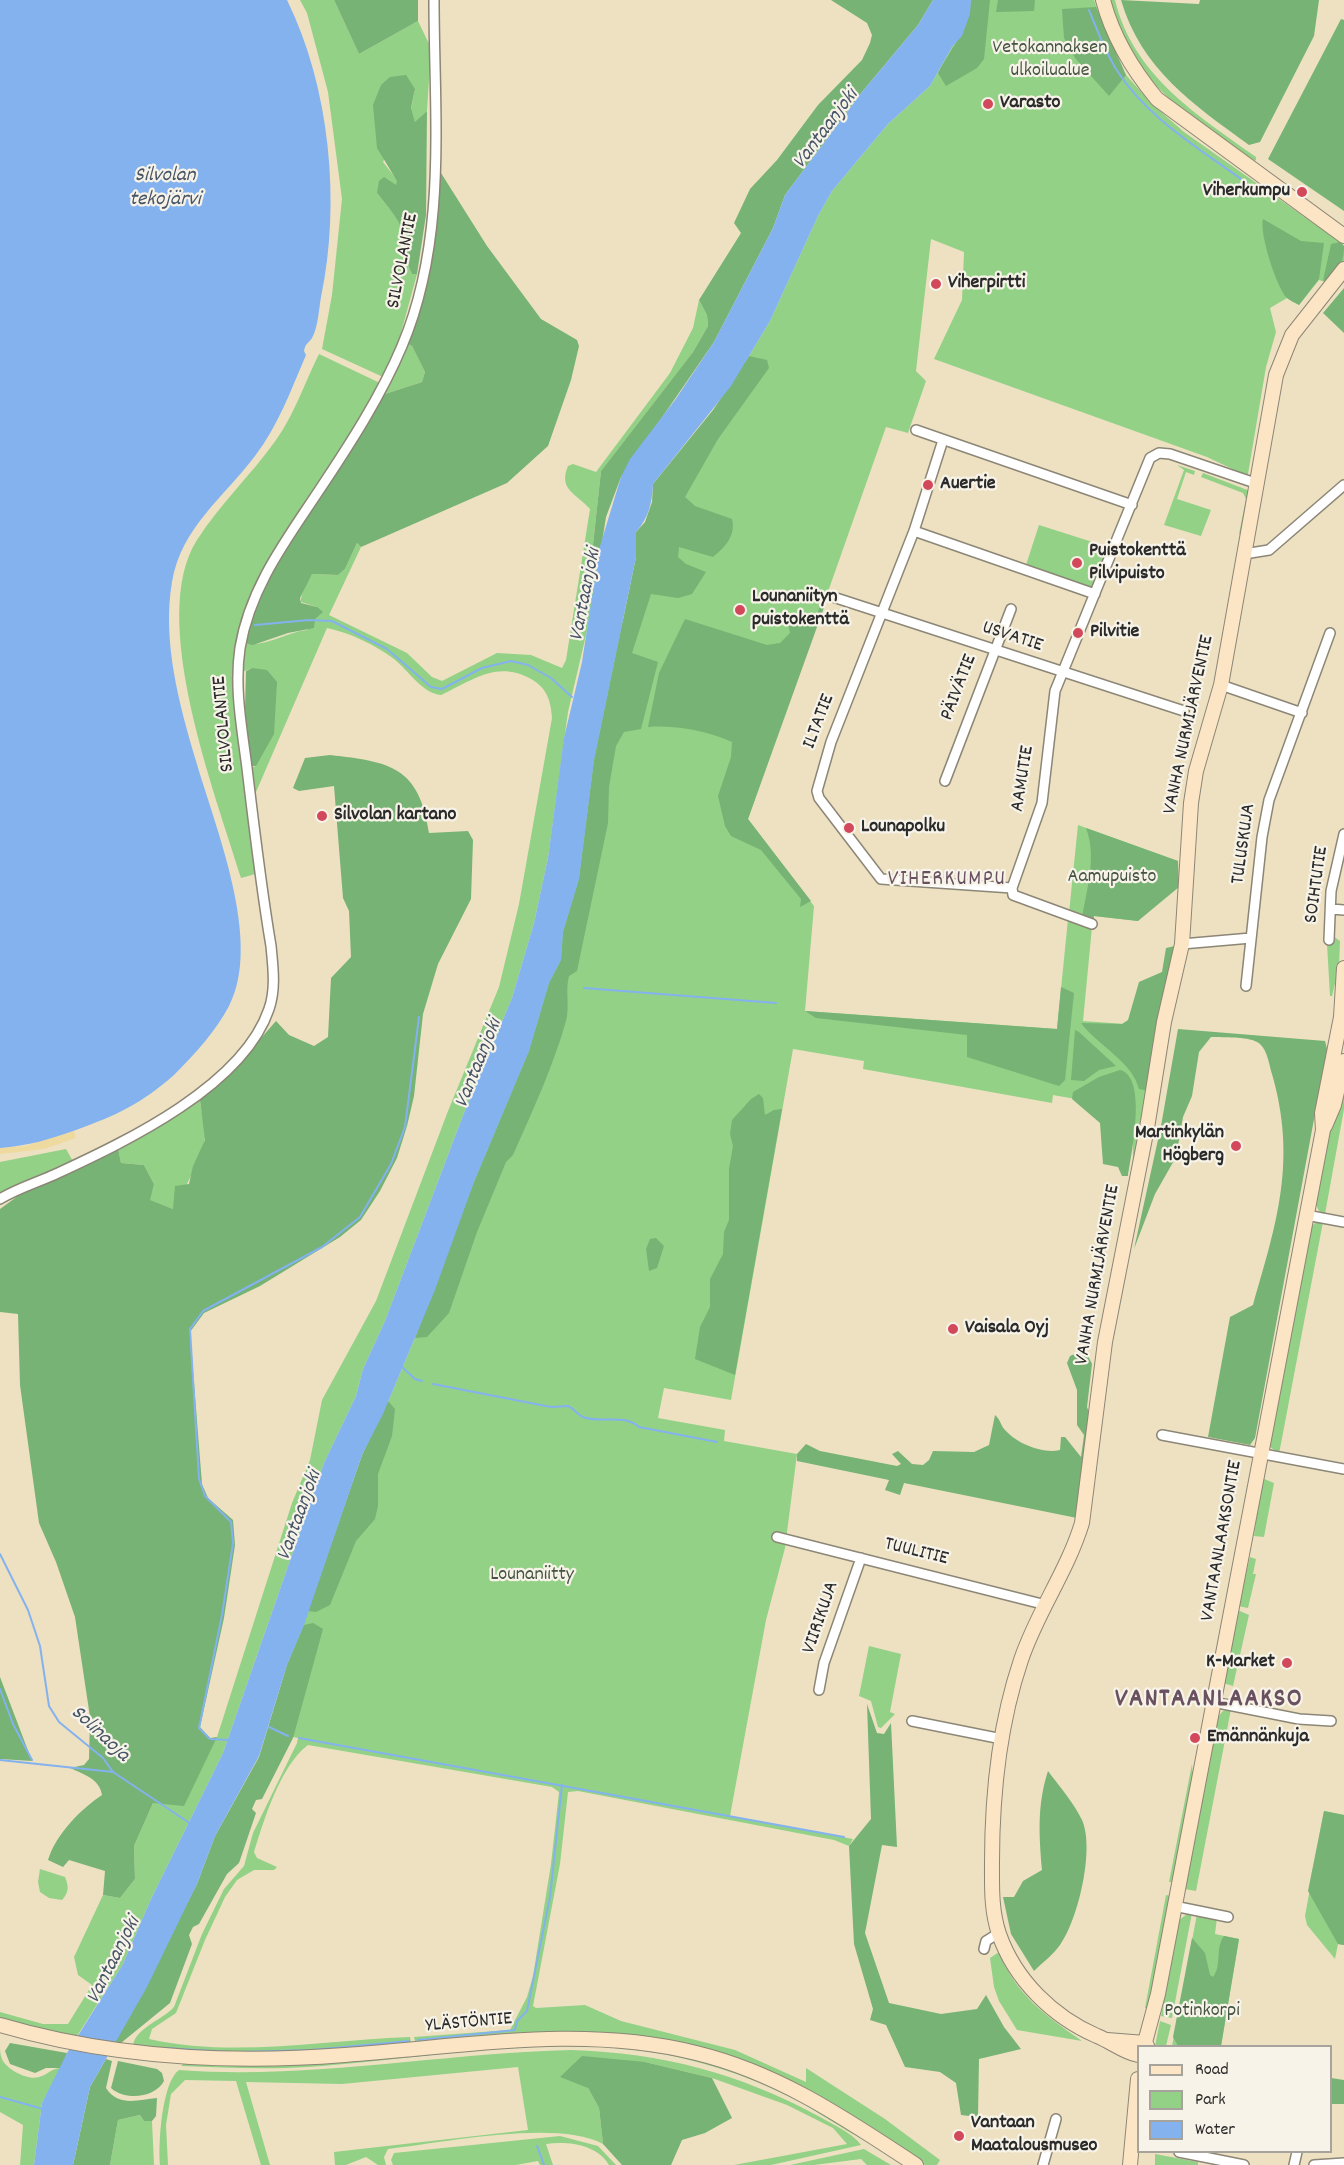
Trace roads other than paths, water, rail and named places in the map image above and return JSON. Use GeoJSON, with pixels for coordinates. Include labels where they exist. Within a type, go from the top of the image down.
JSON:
{"type":"FeatureCollection","features":[{"type":"Feature","properties":{"kind":"main road"},"geometry":{"type":"LineString","coordinates":[[1103,0],[1121,47],[1134,69],[1157,99],[1344,236]]}},
{"type":"Feature","properties":{"kind":"main road","name":"VANHA NURMIJÄRVENTIE"},"geometry":{"type":"LineString","coordinates":[[1137,2045],[1105,2039],[1057,2014],[1027,1985],[1008,1956],[992,1906],[994,1781],[1021,1660],[1074,1549],[1082,1523],[1105,1341],[1147,1128],[1164,1022],[1182,944],[1191,803],[1196,771],[1221,685],[1276,375],[1292,335],[1344,269]]}},
{"type":"Feature","properties":{"kind":"main road","name":"VANTAANLAAKSONTIE"},"geometry":{"type":"LineString","coordinates":[[1323,1130],[1322,1113],[1341,1017],[1344,968]]}},
{"type":"Feature","properties":{"kind":"main road","name":"VANTAANLAAKSONTIE"},"geometry":{"type":"LineString","coordinates":[[1145,2045],[1158,1994],[1259,1454],[1323,1130],[1334,1106],[1344,1061]]}},
{"type":"Feature","properties":{"kind":"main road","name":"YLÄSTÖNTIE"},"geometry":{"type":"LineString","coordinates":[[0,2025],[60,2040],[130,2051],[213,2059],[345,2055],[518,2039],[573,2037],[658,2045],[729,2063],[802,2092],[916,2165]]}},
{"type":"Feature","properties":{"kind":"main road"},"geometry":{"type":"LineString","coordinates":[[1137,2113],[1136,2147],[1139,2165]]}},
{"type":"Feature","properties":{"kind":"main road"},"geometry":{"type":"LineString","coordinates":[[1130,2165],[1136,2147]]}},
{"type":"Feature","properties":{"kind":"street","name":"SILVOLANTIE"},"geometry":{"type":"LineString","coordinates":[[0,1199],[92,1157],[183,1106],[237,1059],[264,1024],[270,1006],[274,980],[272,946],[238,699],[240,650],[252,605],[267,571],[340,459],[384,382],[402,347],[418,299],[433,210],[434,0]]}},
{"type":"Feature","properties":{"kind":"street"},"geometry":{"type":"LineString","coordinates":[[916,430],[1132,505]]}},
{"type":"Feature","properties":{"kind":"street","name":"ILTATIE"},"geometry":{"type":"LineString","coordinates":[[943,440],[914,531],[818,778],[819,798],[881,879],[1012,888]]}},
{"type":"Feature","properties":{"kind":"street","name":"AAMUTIE"},"geometry":{"type":"LineString","coordinates":[[1012,888],[1042,803],[1053,701],[1062,673],[1147,465],[1159,453],[1170,454],[1258,484]]}},
{"type":"Feature","properties":{"kind":"street"},"geometry":{"type":"LineString","coordinates":[[1244,554],[1269,550],[1344,485]]}},
{"type":"Feature","properties":{"kind":"street"},"geometry":{"type":"LineString","coordinates":[[914,531],[1095,594]]}},
{"type":"Feature","properties":{"kind":"street","name":"USVATIE"},"geometry":{"type":"LineString","coordinates":[[830,596],[1184,711]]}},
{"type":"Feature","properties":{"kind":"street","name":"PÄIVÄTIE"},"geometry":{"type":"LineString","coordinates":[[945,781],[1011,609]]}},
{"type":"Feature","properties":{"kind":"street","name":"TULUSKUJA"},"geometry":{"type":"LineString","coordinates":[[1246,986],[1269,800],[1330,633]]}},
{"type":"Feature","properties":{"kind":"street"},"geometry":{"type":"LineString","coordinates":[[1221,685],[1302,712]]}},
{"type":"Feature","properties":{"kind":"street","name":"SOIHTUTIE"},"geometry":{"type":"LineString","coordinates":[[1329,940],[1334,873],[1344,834]]}},
{"type":"Feature","properties":{"kind":"street"},"geometry":{"type":"LineString","coordinates":[[1012,888],[1013,895],[1092,924]]}},
{"type":"Feature","properties":{"kind":"street"},"geometry":{"type":"LineString","coordinates":[[1331,909],[1344,910]]}},
{"type":"Feature","properties":{"kind":"street"},"geometry":{"type":"LineString","coordinates":[[1182,944],[1251,938]]}},
{"type":"Feature","properties":{"kind":"street"},"geometry":{"type":"LineString","coordinates":[[1306,1215],[1344,1222]]}},
{"type":"Feature","properties":{"kind":"street"},"geometry":{"type":"LineString","coordinates":[[1162,1435],[1344,1470]]}},
{"type":"Feature","properties":{"kind":"street","name":"TUULITIE"},"geometry":{"type":"LineString","coordinates":[[777,1537],[1046,1605]]}},
{"type":"Feature","properties":{"kind":"street","name":"VIIRIKUJA"},"geometry":{"type":"LineString","coordinates":[[819,1690],[824,1663],[861,1558]]}},
{"type":"Feature","properties":{"kind":"street"},"geometry":{"type":"LineString","coordinates":[[1213,1701],[1299,1719],[1330,1721]]}},
{"type":"Feature","properties":{"kind":"street"},"geometry":{"type":"LineString","coordinates":[[912,1721],[1002,1739]]}},
{"type":"Feature","properties":{"kind":"street"},"geometry":{"type":"LineString","coordinates":[[1174,1906],[1228,1917]]}},
{"type":"Feature","properties":{"kind":"street"},"geometry":{"type":"LineString","coordinates":[[984,1949],[986,1941],[999,1933]]}},
{"type":"Feature","properties":{"kind":"street"},"geometry":{"type":"LineString","coordinates":[[1043,2165],[1056,2119]]}},
{"type":"Feature","properties":{"kind":"street"},"geometry":{"type":"LineString","coordinates":[[1188,2153],[1244,2165]]}},
{"type":"Feature","properties":{"kind":"street"},"geometry":{"type":"LineString","coordinates":[[1314,2165],[1344,2163]]}},
{"type":"Feature","properties":{"kind":"water","name":"Silvolan tekojärvi"},"geometry":{"type":"Polygon","coordinates":[[[0,0],[287,0],[302,34],[322,107],[328,146],[330,223],[327,261],[317,324],[312,338],[306,345],[304,351],[306,355],[271,432],[243,471],[205,514],[184,545],[172,582],[169,604],[171,650],[178,695],[224,850],[239,917],[241,950],[238,980],[229,1006],[197,1051],[174,1075],[151,1094],[116,1114],[76,1130],[39,1142],[0,1148],[0,0]]]}},
{"type":"Feature","properties":{"kind":"water"},"geometry":{"type":"Polygon","coordinates":[[[933,0],[971,0],[970,14],[962,36],[952,47],[930,86],[888,124],[832,191],[818,216],[770,321],[731,386],[653,484],[649,510],[636,532],[636,557],[594,760],[579,879],[563,932],[561,960],[549,983],[529,1051],[474,1182],[435,1290],[383,1414],[362,1455],[304,1625],[287,1665],[259,1756],[215,1836],[197,1884],[147,1987],[90,2087],[73,2165],[34,2165],[42,2103],[67,2053],[123,1964],[151,1899],[223,1753],[324,1463],[356,1396],[363,1369],[385,1321],[464,1113],[512,998],[534,923],[548,858],[564,738],[582,662],[600,546],[621,477],[630,459],[675,400],[714,342],[773,228],[785,195],[862,92],[918,25],[933,0]]]}},
{"type":"Feature","properties":{"kind":"waterway"},"geometry":{"type":"LineString","coordinates":[[1089,10],[1116,69],[1142,102],[1173,130],[1241,179]]}},
{"type":"Feature","properties":{"kind":"waterway"},"geometry":{"type":"LineString","coordinates":[[255,625],[309,620],[332,621],[387,649],[431,687],[442,689],[482,668],[511,661],[528,665],[551,678],[572,697]]}},
{"type":"Feature","properties":{"kind":"waterway"},"geometry":{"type":"LineString","coordinates":[[584,988],[776,1003]]}},
{"type":"Feature","properties":{"kind":"waterway"},"geometry":{"type":"LineString","coordinates":[[228,1740],[210,1739],[199,1728],[222,1615],[233,1543],[231,1522],[205,1496],[199,1479],[190,1329],[203,1311],[322,1247],[360,1217],[391,1164],[405,1127],[419,1017]]}},
{"type":"Feature","properties":{"kind":"waterway"},"geometry":{"type":"LineString","coordinates":[[402,1367],[415,1379],[422,1381]]}},
{"type":"Feature","properties":{"kind":"waterway"},"geometry":{"type":"LineString","coordinates":[[433,1384],[551,1407],[568,1406],[581,1416],[590,1419],[626,1421],[639,1427],[717,1442]]}},
{"type":"Feature","properties":{"kind":"waterway","name":"Solinaoja"},"geometry":{"type":"LineString","coordinates":[[0,1554],[28,1610],[40,1646],[49,1706],[59,1722],[103,1758],[113,1772],[191,1824]]}},
{"type":"Feature","properties":{"kind":"waterway"},"geometry":{"type":"LineString","coordinates":[[0,1689],[13,1724],[32,1760]]}},
{"type":"Feature","properties":{"kind":"waterway"},"geometry":{"type":"LineString","coordinates":[[269,1727],[288,1736]]}},
{"type":"Feature","properties":{"kind":"waterway"},"geometry":{"type":"LineString","coordinates":[[299,1738],[844,1837]]}},
{"type":"Feature","properties":{"kind":"waterway"},"geometry":{"type":"LineString","coordinates":[[0,1760],[113,1772]]}},
{"type":"Feature","properties":{"kind":"waterway"},"geometry":{"type":"LineString","coordinates":[[418,2040],[515,2030],[517,2021],[527,2011],[550,1897],[562,1785]]}},
{"type":"Feature","properties":{"kind":"waterway"},"geometry":{"type":"LineString","coordinates":[[239,2052],[311,2050],[409,2041]]}},
{"type":"Feature","properties":{"kind":"waterway"},"geometry":{"type":"LineString","coordinates":[[164,2048],[230,2052]]}},
{"type":"Feature","properties":{"kind":"waterway"},"geometry":{"type":"LineString","coordinates":[[0,2097],[43,2109]]}},
{"type":"Feature","properties":{"kind":"waterway"},"geometry":{"type":"LineString","coordinates":[[537,2146],[544,2165]]}},
{"type":"Feature","properties":{"kind":"place","name":"Varasto"},"geometry":{"type":"Point","coordinates":[988,104]}},
{"type":"Feature","properties":{"kind":"place","name":"Viherkumpu"},"geometry":{"type":"Point","coordinates":[1302,192]}},
{"type":"Feature","properties":{"kind":"place","name":"Viherpirtti"},"geometry":{"type":"Point","coordinates":[936,284]}},
{"type":"Feature","properties":{"kind":"place","name":"Auertie"},"geometry":{"type":"Point","coordinates":[928,485]}},
{"type":"Feature","properties":{"kind":"place","name":"Puistokenttä Pilvipuisto"},"geometry":{"type":"Point","coordinates":[1077,563]}},
{"type":"Feature","properties":{"kind":"place","name":"Lounaniityn puistokenttä"},"geometry":{"type":"Point","coordinates":[740,610]}},
{"type":"Feature","properties":{"kind":"place","name":"Pilvitie"},"geometry":{"type":"Point","coordinates":[1078,633]}},
{"type":"Feature","properties":{"kind":"place","name":"Silvolan kartano"},"geometry":{"type":"Point","coordinates":[322,816]}},
{"type":"Feature","properties":{"kind":"place","name":"Lounapolku"},"geometry":{"type":"Point","coordinates":[849,828]}},
{"type":"Feature","properties":{"kind":"place","name":"Martinkylän Högberg"},"geometry":{"type":"Point","coordinates":[1236,1146]}},
{"type":"Feature","properties":{"kind":"place","name":"Vaisala Oyj"},"geometry":{"type":"Point","coordinates":[953,1329]}},
{"type":"Feature","properties":{"kind":"place","name":"K-Market"},"geometry":{"type":"Point","coordinates":[1287,1663]}},
{"type":"Feature","properties":{"kind":"place","name":"Emännänkuja"},"geometry":{"type":"Point","coordinates":[1195,1738]}},
{"type":"Feature","properties":{"kind":"place","name":"Vantaan Maatalousmuseo"},"geometry":{"type":"Point","coordinates":[959,2136]}},
{"type":"Feature","properties":{"kind":"district","name":"VIHERKUMPU"},"geometry":{"type":"Point","coordinates":[947,881]}},
{"type":"Feature","properties":{"kind":"district","name":"VANTAANLAAKSO"},"geometry":{"type":"Point","coordinates":[1209,1701]}},
{"type":"Feature","properties":{"kind":"park label","name":"Vetokannaksen ulkoilualue"},"geometry":{"type":"Point","coordinates":[1050,60]}},
{"type":"Feature","properties":{"kind":"park label","name":"Aamupuisto"},"geometry":{"type":"Point","coordinates":[1112,878]}},
{"type":"Feature","properties":{"kind":"park label","name":"Lounaniitty"},"geometry":{"type":"Point","coordinates":[532,1576]}},
{"type":"Feature","properties":{"kind":"park label","name":"Potinkorpi"},"geometry":{"type":"Point","coordinates":[1202,2012]}},
{"type":"Feature","properties":{"kind":"water label","name":"Vantaanjoki"},"geometry":{"type":"Point","coordinates":[827,130]}},
{"type":"Feature","properties":{"kind":"water label","name":"Vantaanjoki"},"geometry":{"type":"Point","coordinates":[587,595]}},
{"type":"Feature","properties":{"kind":"water label","name":"Vantaanjoki"},"geometry":{"type":"Point","coordinates":[480,1064]}},
{"type":"Feature","properties":{"kind":"water label","name":"Vantaanjoki"},"geometry":{"type":"Point","coordinates":[301,1516]}},
{"type":"Feature","properties":{"kind":"water label","name":"Vantaanjoki"},"geometry":{"type":"Point","coordinates":[115,1961]}}]}
